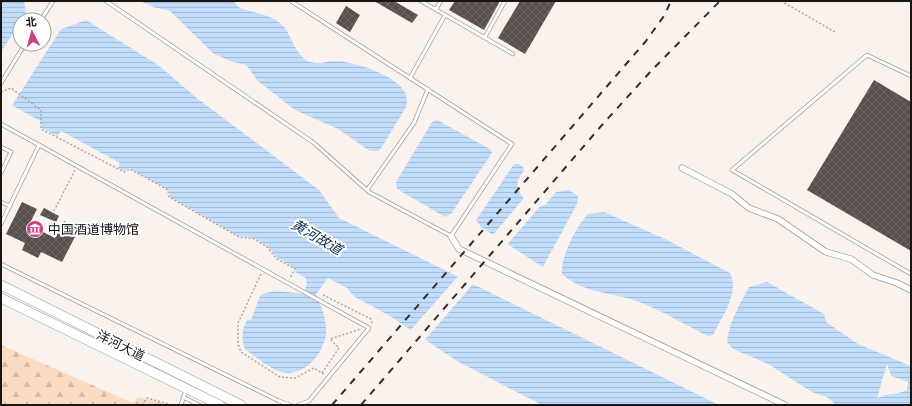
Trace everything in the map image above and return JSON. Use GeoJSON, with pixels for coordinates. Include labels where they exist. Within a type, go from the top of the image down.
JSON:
{"type":"FeatureCollection","features":[{"type":"Feature","properties":{"kind":"main road","name":"洋河大道"},"geometry":{"type":"LineString","coordinates":[[1,285],[241,405]]}},
{"type":"Feature","properties":{"kind":"main road","name":"洋河大道"},"geometry":{"type":"LineString","coordinates":[[1,298],[185,393],[220,405]]}},
{"type":"Feature","properties":{"kind":"street"},"geometry":{"type":"LineString","coordinates":[[682,168],[732,194],[749,208],[778,219],[826,252],[851,259],[873,275],[897,283],[911,290]]}},
{"type":"Feature","properties":{"kind":"street"},"geometry":{"type":"LineString","coordinates":[[451,236],[459,249],[784,405]]}},
{"type":"Feature","properties":{"kind":"lane"},"geometry":{"type":"LineString","coordinates":[[46,12],[53,1]]}},
{"type":"Feature","properties":{"kind":"lane"},"geometry":{"type":"LineString","coordinates":[[106,1],[314,143],[367,190],[451,236],[512,144],[291,1]]}},
{"type":"Feature","properties":{"kind":"lane"},"geometry":{"type":"LineString","coordinates":[[421,1],[513,54]]}},
{"type":"Feature","properties":{"kind":"lane"},"geometry":{"type":"LineString","coordinates":[[436,9],[441,1]]}},
{"type":"Feature","properties":{"kind":"lane"},"geometry":{"type":"LineString","coordinates":[[485,37],[505,1]]}},
{"type":"Feature","properties":{"kind":"lane"},"geometry":{"type":"LineString","coordinates":[[410,78],[445,15]]}},
{"type":"Feature","properties":{"kind":"lane"},"geometry":{"type":"LineString","coordinates":[[1,83],[20,52]]}},
{"type":"Feature","properties":{"kind":"lane"},"geometry":{"type":"LineString","coordinates":[[911,76],[867,55],[732,170],[911,274]]}},
{"type":"Feature","properties":{"kind":"lane"},"geometry":{"type":"LineString","coordinates":[[367,190],[414,123],[428,89]]}},
{"type":"Feature","properties":{"kind":"lane"},"geometry":{"type":"LineString","coordinates":[[1,124],[76,167],[368,327],[369,328],[309,401],[298,405]]}},
{"type":"Feature","properties":{"kind":"lane"},"geometry":{"type":"LineString","coordinates":[[1,224],[39,145]]}},
{"type":"Feature","properties":{"kind":"lane"},"geometry":{"type":"LineString","coordinates":[[1,147],[11,152],[1,172]]}},
{"type":"Feature","properties":{"kind":"lane"},"geometry":{"type":"LineString","coordinates":[[1,202],[10,206]]}},
{"type":"Feature","properties":{"kind":"lane"},"geometry":{"type":"LineString","coordinates":[[1,264],[272,398],[290,405]]}},
{"type":"Feature","properties":{"kind":"lane"},"geometry":{"type":"LineString","coordinates":[[181,405],[185,393],[199,405]]}},
{"type":"Feature","properties":{"kind":"path"},"geometry":{"type":"LineString","coordinates":[[781,1],[835,32]]}},
{"type":"Feature","properties":{"kind":"path"},"geometry":{"type":"LineString","coordinates":[[1,92],[10,88],[41,110],[41,129],[124,172],[130,169],[168,190],[169,197],[200,215],[239,237],[254,239],[267,247],[277,259],[295,269],[290,278],[284,275]]}},
{"type":"Feature","properties":{"kind":"path"},"geometry":{"type":"LineString","coordinates":[[54,211],[76,167]]}},
{"type":"Feature","properties":{"kind":"path"},"geometry":{"type":"LineString","coordinates":[[264,270],[238,323],[238,344],[241,352],[280,377],[295,378],[314,368],[329,377]]}},
{"type":"Feature","properties":{"kind":"path"},"geometry":{"type":"LineString","coordinates":[[322,373],[339,348],[338,345],[331,341],[332,338],[368,327],[373,322],[324,295]]}},
{"type":"Feature","properties":{"kind":"path"},"geometry":{"type":"LineString","coordinates":[[142,405],[146,398],[172,405]]}},
{"type":"Feature","properties":{"kind":"green space"},"geometry":{"type":"Polygon","coordinates":[[[1,345],[133,403],[138,397],[170,405],[1,405],[1,345]]]}},
{"type":"Feature","properties":{"kind":"water","name":"黄河故道"},"geometry":{"type":"Polygon","coordinates":[[[1,1],[24,1],[26,12],[12,12],[12,52],[52,52],[52,35],[56,31],[86,20],[158,65],[198,99],[319,190],[339,218],[719,405],[542,405],[457,361],[390,316],[355,297],[347,288],[328,278],[316,294],[326,323],[324,341],[317,356],[312,362],[298,371],[290,373],[273,369],[245,349],[243,338],[244,327],[247,320],[251,320],[260,296],[270,292],[303,294],[307,284],[306,278],[295,272],[296,269],[278,258],[268,247],[254,238],[238,236],[170,197],[169,190],[129,168],[124,171],[118,168],[120,163],[61,131],[57,136],[42,128],[40,121],[4,101],[17,80],[19,72],[14,66],[1,57],[1,1]]]}},
{"type":"Feature","properties":{"kind":"water"},"geometry":{"type":"Polygon","coordinates":[[[140,1],[234,1],[238,7],[268,16],[279,22],[287,31],[302,57],[309,62],[345,62],[370,69],[394,80],[402,88],[407,97],[406,107],[382,147],[378,151],[370,151],[338,129],[295,110],[258,81],[246,65],[233,62],[214,54],[170,11],[153,7],[140,1]]]}},
{"type":"Feature","properties":{"kind":"water"},"geometry":{"type":"Polygon","coordinates":[[[437,120],[490,149],[492,153],[451,214],[445,217],[397,189],[396,182],[432,122],[437,120]]]}},
{"type":"Feature","properties":{"kind":"water"},"geometry":{"type":"Polygon","coordinates":[[[514,164],[519,164],[523,167],[524,171],[518,182],[519,191],[534,208],[545,205],[556,192],[569,190],[578,196],[577,204],[543,267],[481,227],[476,220],[514,164]]]}},
{"type":"Feature","properties":{"kind":"water"},"geometry":{"type":"Polygon","coordinates":[[[604,212],[665,239],[730,273],[733,281],[733,289],[729,305],[713,335],[708,336],[629,298],[580,286],[562,274],[564,258],[570,242],[583,220],[588,214],[604,212]]]}},
{"type":"Feature","properties":{"kind":"water"},"geometry":{"type":"Polygon","coordinates":[[[767,282],[824,314],[826,322],[858,344],[911,366],[911,405],[836,405],[827,397],[812,392],[768,364],[733,349],[727,342],[730,327],[735,313],[749,287],[767,282]],[[887,364],[877,398],[907,390],[908,382],[891,376],[887,364]]]}},
{"type":"Feature","properties":{"kind":"pier"},"geometry":{"type":"Polygon","coordinates":[[[63,26],[52,43],[52,27],[56,29],[63,26]]]}},
{"type":"Feature","properties":{"kind":"pier"},"geometry":{"type":"Polygon","coordinates":[[[12,35],[12,52],[46,52],[11,107],[2,101],[15,80],[16,73],[13,67],[1,59],[1,52],[12,35]]]}},
{"type":"Feature","properties":{"kind":"pier"},"geometry":{"type":"Polygon","coordinates":[[[525,197],[535,206],[542,204],[506,246],[492,236],[525,197]]]}},
{"type":"Feature","properties":{"kind":"pier"},"geometry":{"type":"Polygon","coordinates":[[[459,275],[474,283],[424,341],[409,332],[459,275]]]}},
{"type":"Feature","properties":{"kind":"building"},"geometry":{"type":"Polygon","coordinates":[[[374,1],[394,1],[418,15],[412,23],[374,1]]]}},
{"type":"Feature","properties":{"kind":"building"},"geometry":{"type":"Polygon","coordinates":[[[455,1],[500,1],[484,30],[449,10],[455,1]]]}},
{"type":"Feature","properties":{"kind":"building"},"geometry":{"type":"Polygon","coordinates":[[[520,1],[556,1],[525,54],[498,38],[520,1]]]}},
{"type":"Feature","properties":{"kind":"building"},"geometry":{"type":"Polygon","coordinates":[[[346,6],[360,15],[350,32],[336,23],[346,6]]]}},
{"type":"Feature","properties":{"kind":"building"},"geometry":{"type":"Polygon","coordinates":[[[874,80],[911,102],[911,251],[807,190],[874,80]]]}},
{"type":"Feature","properties":{"kind":"building"},"geometry":{"type":"Polygon","coordinates":[[[22,202],[37,209],[29,225],[55,238],[64,221],[79,229],[62,262],[41,252],[38,258],[22,250],[25,243],[6,234],[22,202]]]}},
{"type":"Feature","properties":{"kind":"building"},"geometry":{"type":"Polygon","coordinates":[[[44,208],[59,216],[56,222],[40,215],[44,208]]]}},
{"type":"Feature","properties":{"kind":"railway"},"geometry":{"type":"LineString","coordinates":[[332,405],[646,41],[664,16],[671,1]]}},
{"type":"Feature","properties":{"kind":"railway"},"geometry":{"type":"LineString","coordinates":[[361,405],[602,125],[652,70],[720,1]]}},
{"type":"Feature","properties":{"kind":"place","name":"中国酒道博物馆"},"geometry":{"type":"Point","coordinates":[35,229]}}]}
